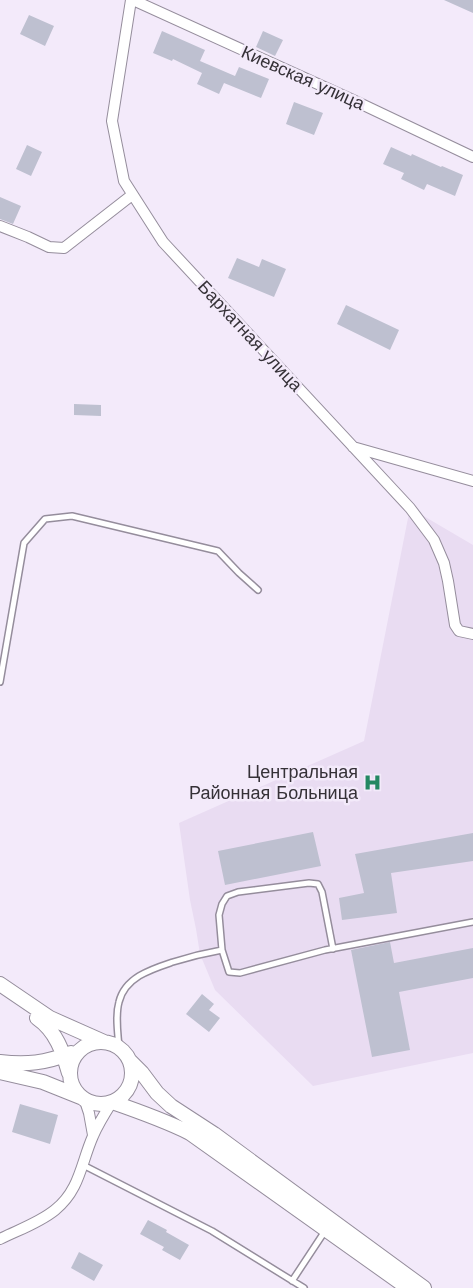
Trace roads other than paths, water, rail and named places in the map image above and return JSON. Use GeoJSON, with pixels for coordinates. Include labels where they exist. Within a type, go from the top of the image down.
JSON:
{"type":"FeatureCollection","features":[{"type":"Feature","properties":{"kind":"main road"},"geometry":{"type":"LineString","coordinates":[[0,984],[50,1024],[64,1056],[74,1086],[84,1098]]}},
{"type":"Feature","properties":{"kind":"main road"},"geometry":{"type":"LineString","coordinates":[[0,992],[42,1021],[119,1048],[157,1093],[210,1140],[326,1230],[408,1288]]}},
{"type":"Feature","properties":{"kind":"main road"},"geometry":{"type":"LineString","coordinates":[[39,1063],[49,1055],[53,1048],[50,1024]]}},
{"type":"Feature","properties":{"kind":"main road"},"geometry":{"type":"LineString","coordinates":[[0,1062],[23,1064],[47,1062],[95,1043],[104,1042]]}},
{"type":"Feature","properties":{"kind":"main road"},"geometry":{"type":"LineString","coordinates":[[71,1079],[72,1063],[81,1050]]}},
{"type":"Feature","properties":{"kind":"main road"},"geometry":{"type":"LineString","coordinates":[[112,1102],[121,1096],[130,1083],[132,1068],[130,1061]]}},
{"type":"Feature","properties":{"kind":"main road"},"geometry":{"type":"LineString","coordinates":[[0,1072],[43,1082],[92,1102],[112,1102],[148,1114],[210,1140],[424,1288]]}},
{"type":"Feature","properties":{"kind":"street","name":"Киевская улица"},"geometry":{"type":"LineString","coordinates":[[132,0],[473,157]]}},
{"type":"Feature","properties":{"kind":"street","name":"Бархатная улица"},"geometry":{"type":"LineString","coordinates":[[132,0],[112,121],[124,181],[163,242],[410,508],[434,540],[444,563],[455,625],[459,631],[473,634]]}},
{"type":"Feature","properties":{"kind":"street"},"geometry":{"type":"LineString","coordinates":[[0,226],[28,236],[49,247],[64,248],[132,195]]}},
{"type":"Feature","properties":{"kind":"street"},"geometry":{"type":"LineString","coordinates":[[352,447],[473,481]]}},
{"type":"Feature","properties":{"kind":"street"},"geometry":{"type":"LineString","coordinates":[[84,1098],[93,1135]]}},
{"type":"Feature","properties":{"kind":"street"},"geometry":{"type":"LineString","coordinates":[[0,1239],[45,1218],[56,1210],[71,1193],[93,1135],[112,1102]]}},
{"type":"Feature","properties":{"kind":"lane"},"geometry":{"type":"LineString","coordinates":[[0,682],[24,543],[45,519],[72,516],[218,550],[238,573],[258,590]]}},
{"type":"Feature","properties":{"kind":"lane"},"geometry":{"type":"LineString","coordinates":[[333,949],[322,892],[318,884],[309,882],[238,892],[226,896],[222,904],[219,915],[222,950],[229,972],[240,973],[333,949],[473,922]]}},
{"type":"Feature","properties":{"kind":"lane"},"geometry":{"type":"LineString","coordinates":[[119,1048],[117,1012],[119,999],[134,979],[152,969],[200,954],[222,950]]}},
{"type":"Feature","properties":{"kind":"lane"},"geometry":{"type":"LineString","coordinates":[[83,1165],[212,1231],[304,1288]]}},
{"type":"Feature","properties":{"kind":"lane"},"geometry":{"type":"LineString","coordinates":[[292,1281],[326,1230]]}},
{"type":"Feature","properties":{"kind":"place","name":"Центральная Районная Больница"},"geometry":{"type":"Point","coordinates":[372,782]}}]}
